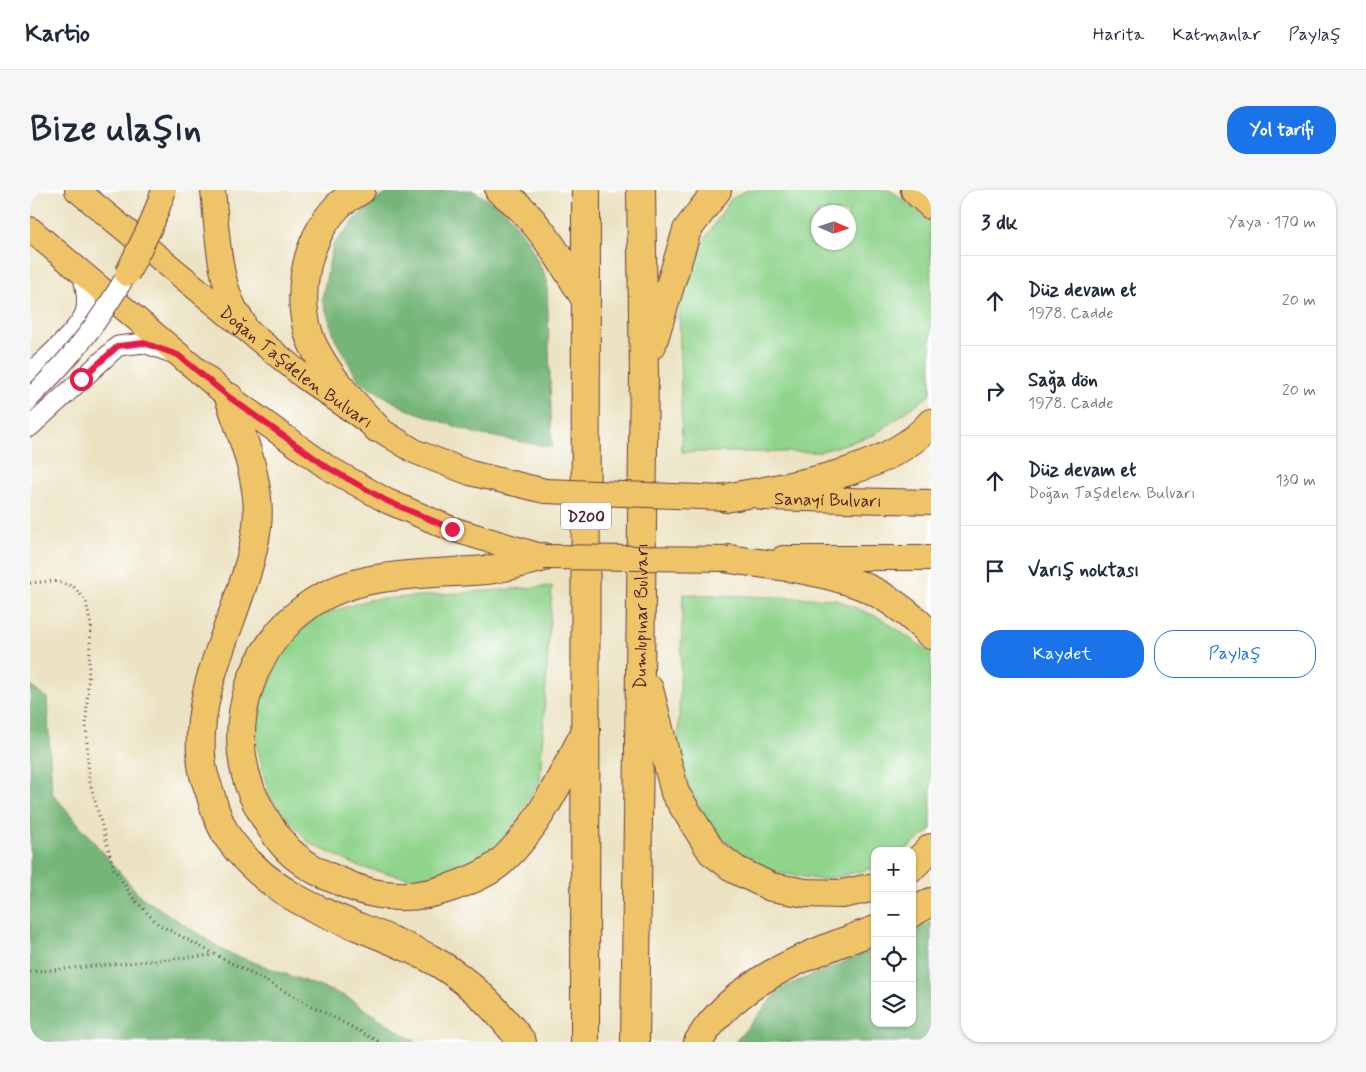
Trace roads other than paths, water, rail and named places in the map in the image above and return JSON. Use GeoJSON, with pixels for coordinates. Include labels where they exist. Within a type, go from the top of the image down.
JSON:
{"type":"FeatureCollection","features":[{"type":"Feature","properties":{"kind":"highway"},"geometry":{"type":"LineString","coordinates":[[361,190],[338,206],[318,233],[308,260],[304,292],[305,319],[314,349],[337,386],[377,428]]}},
{"type":"Feature","properties":{"kind":"highway"},"geometry":{"type":"LineString","coordinates":[[499,190],[510,198],[538,230],[564,265],[586,301]]}},
{"type":"Feature","properties":{"kind":"highway","name":"D200"},"geometry":{"type":"LineString","coordinates":[[585,1042],[586,190]]}},
{"type":"Feature","properties":{"kind":"highway","name":"Dumlupınar Bulvarı"},"geometry":{"type":"LineString","coordinates":[[634,1042],[644,375],[641,190]]}},
{"type":"Feature","properties":{"kind":"highway"},"geometry":{"type":"LineString","coordinates":[[644,375],[665,298],[687,230],[717,190]]}},
{"type":"Feature","properties":{"kind":"highway"},"geometry":{"type":"LineString","coordinates":[[914,190],[931,205]]}},
{"type":"Feature","properties":{"kind":"highway"},"geometry":{"type":"LineString","coordinates":[[229,397],[250,462],[256,491],[257,524],[247,568],[207,693],[201,729],[202,766],[213,804],[227,837],[253,869],[285,893],[324,914],[432,960],[466,982],[500,1013],[522,1042]]}},
{"type":"Feature","properties":{"kind":"highway"},"geometry":{"type":"LineString","coordinates":[[726,498],[812,482],[853,470],[892,452],[921,435],[931,423]]}},
{"type":"Feature","properties":{"kind":"highway"},"geometry":{"type":"LineString","coordinates":[[544,557],[489,570],[389,576],[344,588],[309,605],[278,635],[258,663],[243,705],[242,746],[250,788],[268,824],[293,855],[323,875],[355,889],[389,897],[433,894],[469,881],[500,863],[522,839],[533,823],[586,731]]}},
{"type":"Feature","properties":{"kind":"highway"},"geometry":{"type":"LineString","coordinates":[[729,559],[816,572],[861,585],[910,614],[931,635]]}},
{"type":"Feature","properties":{"kind":"highway"},"geometry":{"type":"LineString","coordinates":[[640,657],[675,794],[712,852],[736,870],[771,887],[806,893],[842,894],[871,888]]}},
{"type":"Feature","properties":{"kind":"highway"},"geometry":{"type":"LineString","coordinates":[[916,863],[931,848]]}},
{"type":"Feature","properties":{"kind":"highway"},"geometry":{"type":"LineString","coordinates":[[916,911],[931,902]]}},
{"type":"Feature","properties":{"kind":"highway"},"geometry":{"type":"LineString","coordinates":[[698,1042],[738,996],[779,969],[818,951],[871,931]]}},
{"type":"Feature","properties":{"kind":"main road","name":"Doğan Taşdelen Bulvarı"},"geometry":{"type":"LineString","coordinates":[[78,190],[304,377],[377,428],[416,452],[470,473],[545,491],[726,498]]}},
{"type":"Feature","properties":{"kind":"main road"},"geometry":{"type":"LineString","coordinates":[[127,274],[152,224],[164,190]]}},
{"type":"Feature","properties":{"kind":"main road"},"geometry":{"type":"LineString","coordinates":[[213,190],[226,286],[232,304],[241,320],[266,346]]}},
{"type":"Feature","properties":{"kind":"main road"},"geometry":{"type":"LineString","coordinates":[[30,229],[229,397],[327,467],[387,501],[452,529],[544,557],[729,559],[931,558]]}},
{"type":"Feature","properties":{"kind":"main road","name":"Sanayi Bulvarı"},"geometry":{"type":"LineString","coordinates":[[726,498],[931,502]]}},
{"type":"Feature","properties":{"kind":"street"},"geometry":{"type":"LineString","coordinates":[[30,373],[67,338],[86,311],[86,289],[81,271]]}},
{"type":"Feature","properties":{"kind":"street"},"geometry":{"type":"LineString","coordinates":[[30,398],[88,336],[105,313],[127,274]]}},
{"type":"Feature","properties":{"kind":"street"},"geometry":{"type":"LineString","coordinates":[[30,428],[118,346],[144,343],[178,355]]}}]}
